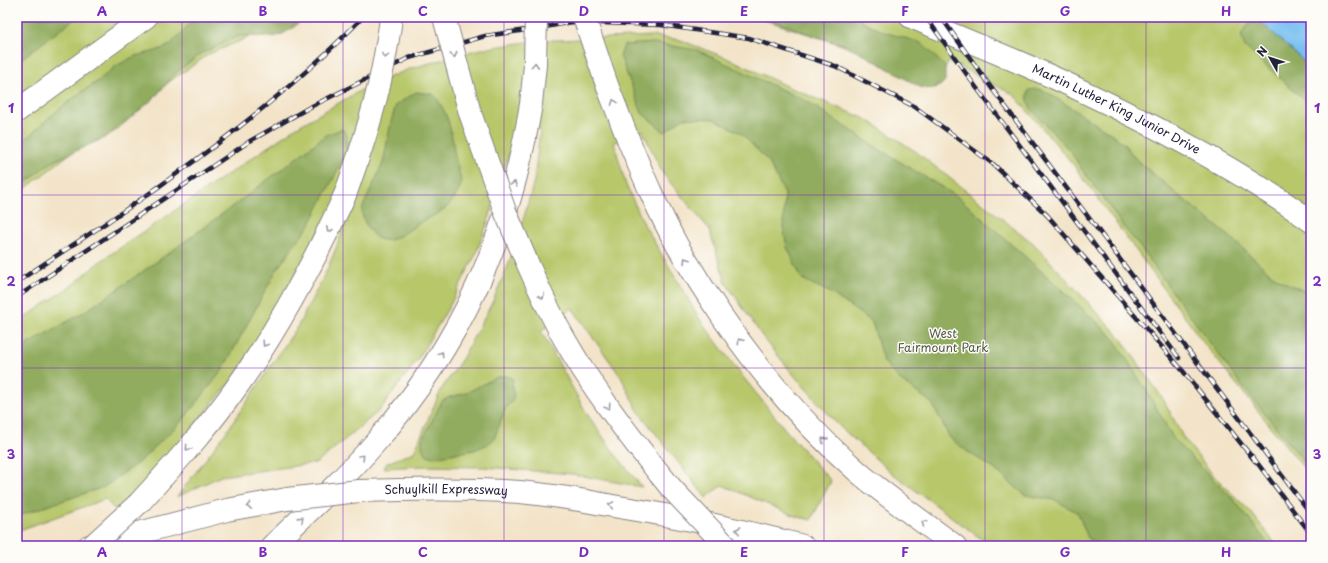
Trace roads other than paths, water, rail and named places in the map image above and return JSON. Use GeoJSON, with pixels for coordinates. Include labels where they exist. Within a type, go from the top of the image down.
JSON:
{"type":"FeatureCollection","features":[{"type":"Feature","properties":{"kind":"main road"},"geometry":{"type":"LineString","coordinates":[[17,110],[146,17]]}},
{"type":"Feature","properties":{"kind":"main road"},"geometry":{"type":"LineString","coordinates":[[90,546],[139,504],[206,427],[237,388],[294,297],[321,246],[345,195],[361,153],[374,110],[391,17]]}},
{"type":"Feature","properties":{"kind":"main road"},"geometry":{"type":"LineString","coordinates":[[444,17],[470,113],[502,204],[544,301],[589,379],[639,450],[672,489],[726,546]]}},
{"type":"Feature","properties":{"kind":"main road"},"geometry":{"type":"LineString","coordinates":[[272,546],[336,486],[375,443],[412,396],[444,349],[465,313],[482,276],[504,218],[516,180],[531,104],[535,65],[536,17]]}},
{"type":"Feature","properties":{"kind":"main road"},"geometry":{"type":"LineString","coordinates":[[584,17],[605,78],[650,192],[677,244],[732,330],[790,404],[822,438],[857,471],[955,546]]}},
{"type":"Feature","properties":{"kind":"main road","name":"Martin Luther King Junior Drive"},"geometry":{"type":"LineString","coordinates":[[911,17],[1079,89],[1136,117],[1186,143],[1240,175],[1311,221]]}},
{"type":"Feature","properties":{"kind":"main road","name":"Schuylkill Expressway"},"geometry":{"type":"LineString","coordinates":[[90,546],[228,510],[287,499],[359,491],[417,489],[521,492],[567,498],[642,510],[754,533],[804,546]]}},
{"type":"Feature","properties":{"kind":"water"},"geometry":{"type":"Polygon","coordinates":[[[1255,17],[1311,17],[1311,68],[1259,20],[1255,17]]]}},
{"type":"Feature","properties":{"kind":"railway"},"geometry":{"type":"LineString","coordinates":[[17,282],[131,206],[244,123],[294,82],[341,40],[363,17]]}},
{"type":"Feature","properties":{"kind":"railway"},"geometry":{"type":"LineString","coordinates":[[926,17],[970,79],[1179,358]]}},
{"type":"Feature","properties":{"kind":"railway"},"geometry":{"type":"LineString","coordinates":[[941,17],[987,82],[1311,514]]}},
{"type":"Feature","properties":{"kind":"railway"},"geometry":{"type":"LineString","coordinates":[[17,297],[250,141],[310,107],[409,58],[485,36],[572,22],[661,25],[749,38],[835,66],[915,107],[993,164],[1047,215],[1183,371],[1255,461]]}},
{"type":"Feature","properties":{"kind":"railway"},"geometry":{"type":"LineString","coordinates":[[1252,456],[1311,534]]}},
{"type":"Feature","properties":{"kind":"park label","name":"West Fairmount Park"},"geometry":{"type":"Point","coordinates":[943,341]}}]}
